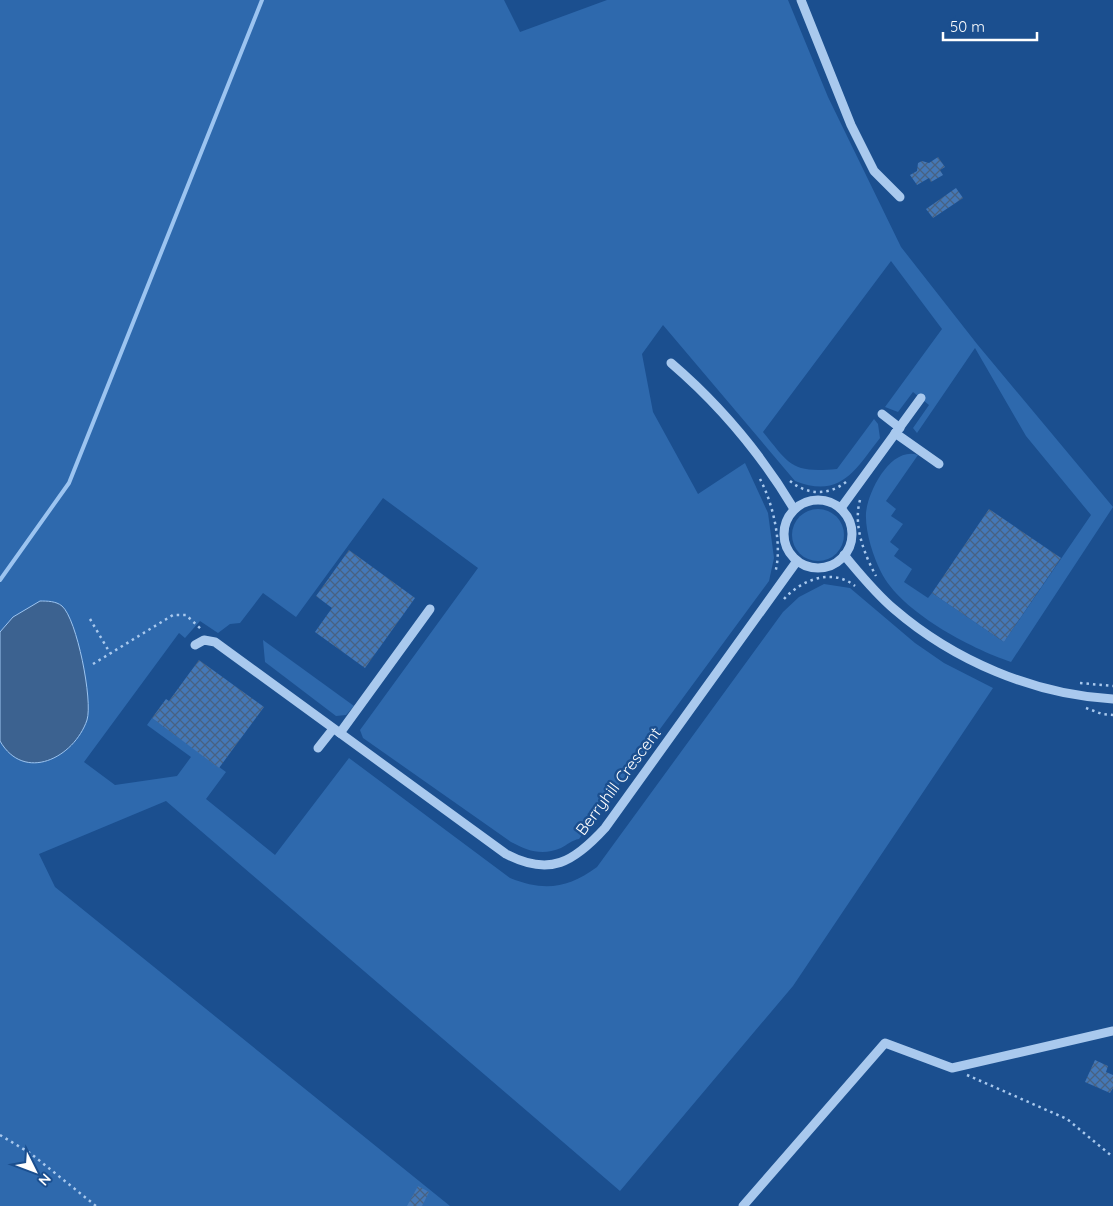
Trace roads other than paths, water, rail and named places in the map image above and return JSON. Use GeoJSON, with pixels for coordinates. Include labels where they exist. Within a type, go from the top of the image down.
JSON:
{"type":"FeatureCollection","features":[{"type":"Feature","properties":{"kind":"street"},"geometry":{"type":"LineString","coordinates":[[801,0],[851,126],[874,171],[900,198]]}},
{"type":"Feature","properties":{"kind":"street"},"geometry":{"type":"LineString","coordinates":[[671,364],[693,382],[744,436],[794,509]]}},
{"type":"Feature","properties":{"kind":"street"},"geometry":{"type":"LineString","coordinates":[[841,508],[920,398]]}},
{"type":"Feature","properties":{"kind":"street"},"geometry":{"type":"LineString","coordinates":[[882,414],[897,431],[939,464]]}},
{"type":"Feature","properties":{"kind":"street"},"geometry":{"type":"LineString","coordinates":[[812,500],[822,500],[841,508],[847,516],[852,536],[844,556],[836,562],[822,567],[806,566],[797,561],[789,552],[784,542],[787,518],[794,509],[812,500]]}},
{"type":"Feature","properties":{"kind":"street"},"geometry":{"type":"LineString","coordinates":[[844,556],[893,608],[929,636],[960,654],[1020,681],[1078,694],[1113,699]]}},
{"type":"Feature","properties":{"kind":"street","name":"Berryhill Crescent"},"geometry":{"type":"LineString","coordinates":[[195,645],[204,640],[215,642],[506,854],[531,865],[558,865],[588,846],[605,828],[797,561]]}},
{"type":"Feature","properties":{"kind":"street"},"geometry":{"type":"LineString","coordinates":[[318,748],[336,731],[430,609]]}},
{"type":"Feature","properties":{"kind":"street"},"geometry":{"type":"LineString","coordinates":[[743,1206],[884,1043],[952,1068],[1113,1031]]}},
{"type":"Feature","properties":{"kind":"waterway"},"geometry":{"type":"LineString","coordinates":[[0,580],[69,483],[262,0]]}}]}
